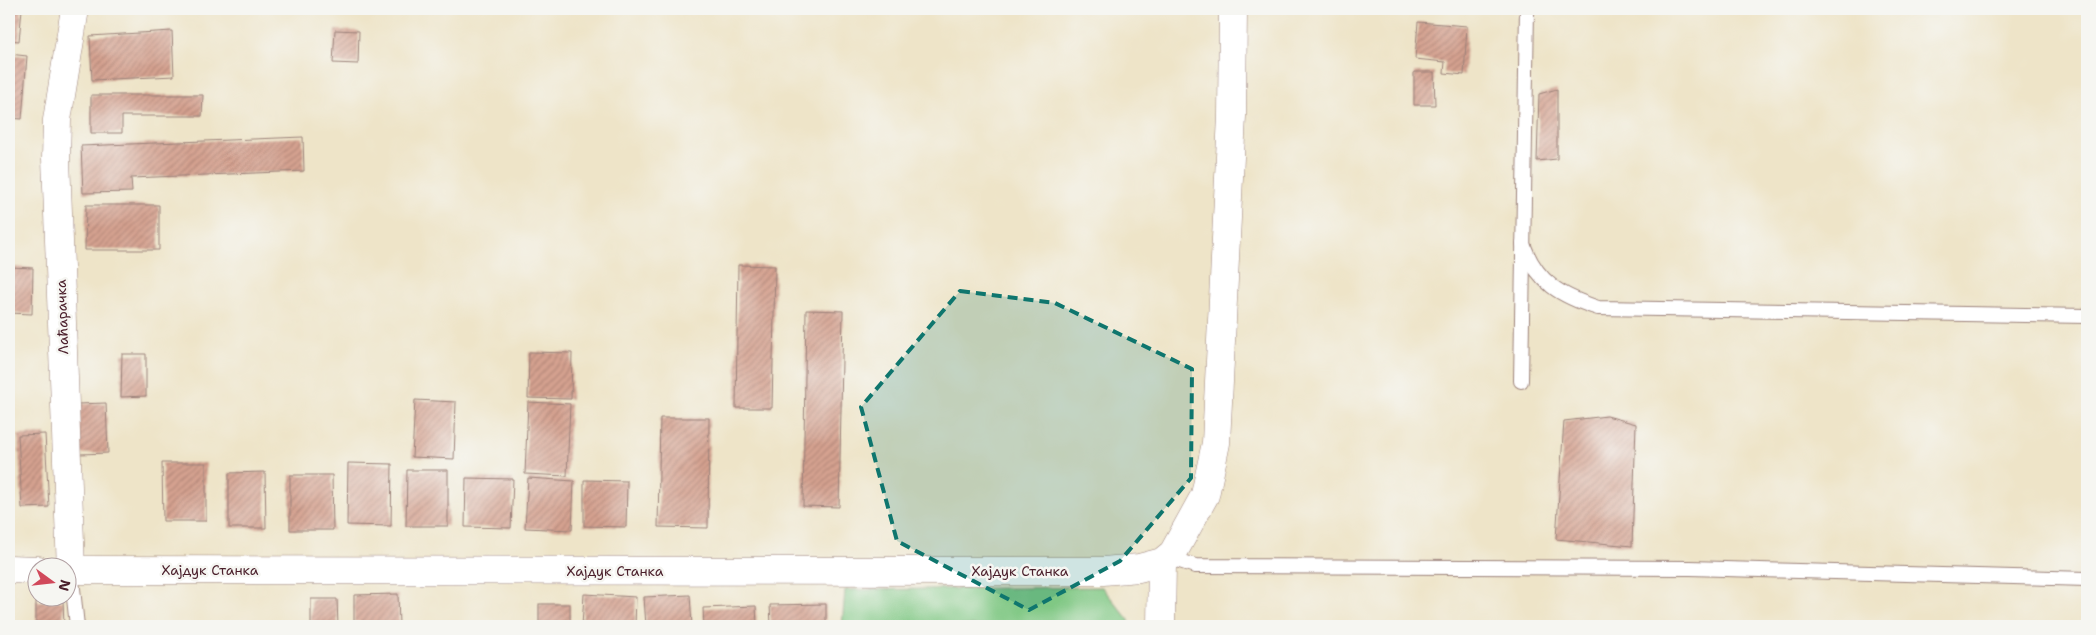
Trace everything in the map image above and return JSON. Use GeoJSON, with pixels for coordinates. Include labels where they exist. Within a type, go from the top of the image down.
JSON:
{"type":"FeatureCollection","features":[{"type":"Feature","properties":{"kind":"street","name":"Лаћарачка"},"geometry":{"type":"LineString","coordinates":[[69,558],[56,158],[57,120],[75,9]]}},
{"type":"Feature","properties":{"kind":"street"},"geometry":{"type":"LineString","coordinates":[[1161,626],[1168,558],[1205,495],[1216,443],[1232,116],[1233,9]]}},
{"type":"Feature","properties":{"kind":"street","name":"Хајдук Станка"},"geometry":{"type":"LineString","coordinates":[[78,570],[1103,571],[1139,568],[1168,558]]}},
{"type":"Feature","properties":{"kind":"street"},"geometry":{"type":"LineString","coordinates":[[9,569],[28,570]]}},
{"type":"Feature","properties":{"kind":"lane"},"geometry":{"type":"LineString","coordinates":[[1521,381],[1527,9]]}},
{"type":"Feature","properties":{"kind":"lane"},"geometry":{"type":"LineString","coordinates":[[1523,244],[1529,261],[1539,276],[1556,290],[1577,301],[1598,308],[2087,316]]}},
{"type":"Feature","properties":{"kind":"lane"},"geometry":{"type":"LineString","coordinates":[[1168,558],[1196,566],[1690,568],[2087,579]]}},
{"type":"Feature","properties":{"kind":"lane","name":"Лаћарачка"},"geometry":{"type":"LineString","coordinates":[[74,608],[77,626]]}},
{"type":"Feature","properties":{"kind":"highlighted area"},"geometry":{"type":"Polygon","coordinates":[[[960,291],[1055,303],[1192,369],[1191,478],[1120,561],[1029,610],[897,541],[861,407],[960,291]]]}},
{"type":"Feature","properties":{"kind":"green space"},"geometry":{"type":"Polygon","coordinates":[[[1102,587],[1129,620],[1130,626],[842,626],[845,590],[1102,587]]]}},
{"type":"Feature","properties":{"kind":"building"},"geometry":{"type":"Polygon","coordinates":[[[9,9],[22,9],[19,41],[9,40],[9,9]]]}},
{"type":"Feature","properties":{"kind":"building"},"geometry":{"type":"Polygon","coordinates":[[[93,9],[118,9],[118,10],[93,12],[93,9]]]}},
{"type":"Feature","properties":{"kind":"building"},"geometry":{"type":"Polygon","coordinates":[[[1418,22],[1467,26],[1464,75],[1444,73],[1445,62],[1415,59],[1418,22]]]}},
{"type":"Feature","properties":{"kind":"building"},"geometry":{"type":"Polygon","coordinates":[[[335,30],[359,31],[358,64],[333,63],[335,30]]]}},
{"type":"Feature","properties":{"kind":"building"},"geometry":{"type":"Polygon","coordinates":[[[172,31],[174,76],[92,80],[90,36],[172,31]]]}},
{"type":"Feature","properties":{"kind":"building"},"geometry":{"type":"Polygon","coordinates":[[[9,54],[27,56],[22,119],[9,118],[9,54]]]}},
{"type":"Feature","properties":{"kind":"building"},"geometry":{"type":"Polygon","coordinates":[[[1414,72],[1434,72],[1435,105],[1414,105],[1414,72]]]}},
{"type":"Feature","properties":{"kind":"building"},"geometry":{"type":"Polygon","coordinates":[[[1557,89],[1557,159],[1537,161],[1539,94],[1557,89]]]}},
{"type":"Feature","properties":{"kind":"building"},"geometry":{"type":"Polygon","coordinates":[[[91,95],[203,95],[202,116],[122,116],[122,133],[91,133],[91,95]]]}},
{"type":"Feature","properties":{"kind":"building"},"geometry":{"type":"Polygon","coordinates":[[[303,137],[304,171],[131,178],[132,192],[83,193],[81,146],[303,137]]]}},
{"type":"Feature","properties":{"kind":"building"},"geometry":{"type":"Polygon","coordinates":[[[86,205],[159,205],[159,250],[85,250],[86,205]]]}},
{"type":"Feature","properties":{"kind":"building"},"geometry":{"type":"Polygon","coordinates":[[[738,265],[775,266],[772,408],[736,408],[738,265]]]}},
{"type":"Feature","properties":{"kind":"building"},"geometry":{"type":"Polygon","coordinates":[[[9,267],[33,268],[32,314],[9,313],[9,267]]]}},
{"type":"Feature","properties":{"kind":"building"},"geometry":{"type":"Polygon","coordinates":[[[806,310],[843,311],[839,507],[803,506],[806,310]]]}},
{"type":"Feature","properties":{"kind":"building"},"geometry":{"type":"Polygon","coordinates":[[[529,352],[572,353],[571,399],[528,398],[529,352]]]}},
{"type":"Feature","properties":{"kind":"building"},"geometry":{"type":"Polygon","coordinates":[[[122,354],[146,354],[146,396],[121,397],[122,354]]]}},
{"type":"Feature","properties":{"kind":"building"},"geometry":{"type":"Polygon","coordinates":[[[415,400],[456,402],[454,459],[412,457],[415,400]]]}},
{"type":"Feature","properties":{"kind":"building"},"geometry":{"type":"Polygon","coordinates":[[[528,402],[570,404],[567,476],[525,474],[528,402]]]}},
{"type":"Feature","properties":{"kind":"building"},"geometry":{"type":"Polygon","coordinates":[[[106,403],[108,453],[80,454],[77,404],[106,403]]]}},
{"type":"Feature","properties":{"kind":"building"},"geometry":{"type":"Polygon","coordinates":[[[1607,416],[1636,424],[1632,546],[1556,539],[1564,421],[1607,416]]]}},
{"type":"Feature","properties":{"kind":"building"},"geometry":{"type":"Polygon","coordinates":[[[660,418],[709,418],[708,528],[658,527],[660,418]]]}},
{"type":"Feature","properties":{"kind":"building"},"geometry":{"type":"Polygon","coordinates":[[[45,434],[49,507],[22,508],[18,435],[45,434]]]}},
{"type":"Feature","properties":{"kind":"building"},"geometry":{"type":"Polygon","coordinates":[[[162,463],[206,463],[206,521],[163,521],[162,463]]]}},
{"type":"Feature","properties":{"kind":"building"},"geometry":{"type":"Polygon","coordinates":[[[348,463],[392,464],[391,526],[347,525],[348,463]]]}},
{"type":"Feature","properties":{"kind":"building"},"geometry":{"type":"Polygon","coordinates":[[[407,470],[448,470],[448,526],[406,526],[407,470]]]}},
{"type":"Feature","properties":{"kind":"building"},"geometry":{"type":"Polygon","coordinates":[[[265,472],[266,528],[229,528],[229,473],[265,472]]]}},
{"type":"Feature","properties":{"kind":"building"},"geometry":{"type":"Polygon","coordinates":[[[290,475],[332,475],[333,530],[290,530],[290,475]]]}},
{"type":"Feature","properties":{"kind":"building"},"geometry":{"type":"Polygon","coordinates":[[[466,478],[513,479],[511,528],[465,527],[466,478]]]}},
{"type":"Feature","properties":{"kind":"building"},"geometry":{"type":"Polygon","coordinates":[[[528,478],[574,481],[572,530],[525,528],[528,478]]]}},
{"type":"Feature","properties":{"kind":"building"},"geometry":{"type":"Polygon","coordinates":[[[584,480],[627,481],[626,527],[584,526],[584,480]]]}},
{"type":"Feature","properties":{"kind":"building"},"geometry":{"type":"Polygon","coordinates":[[[398,594],[399,626],[374,626],[374,622],[354,622],[354,595],[398,594]]]}},
{"type":"Feature","properties":{"kind":"building"},"geometry":{"type":"Polygon","coordinates":[[[584,594],[636,597],[635,626],[582,626],[584,594]]]}},
{"type":"Feature","properties":{"kind":"building"},"geometry":{"type":"Polygon","coordinates":[[[690,595],[692,626],[646,626],[644,597],[690,595]]]}},
{"type":"Feature","properties":{"kind":"building"},"geometry":{"type":"Polygon","coordinates":[[[311,599],[337,599],[338,626],[311,626],[311,599]]]}},
{"type":"Feature","properties":{"kind":"building"},"geometry":{"type":"Polygon","coordinates":[[[539,604],[570,604],[570,626],[539,626],[539,604]]]}},
{"type":"Feature","properties":{"kind":"building"},"geometry":{"type":"Polygon","coordinates":[[[826,604],[826,626],[771,626],[770,605],[826,604]]]}},
{"type":"Feature","properties":{"kind":"building"},"geometry":{"type":"Polygon","coordinates":[[[756,606],[757,626],[704,626],[703,608],[756,606]]]}},
{"type":"Feature","properties":{"kind":"building"},"geometry":{"type":"Polygon","coordinates":[[[36,608],[63,608],[64,626],[36,626],[36,608]]]}},
{"type":"Feature","properties":{"kind":"building"},"geometry":{"type":"Polygon","coordinates":[[[408,624],[438,625],[438,626],[408,626],[408,624]]]}}]}
